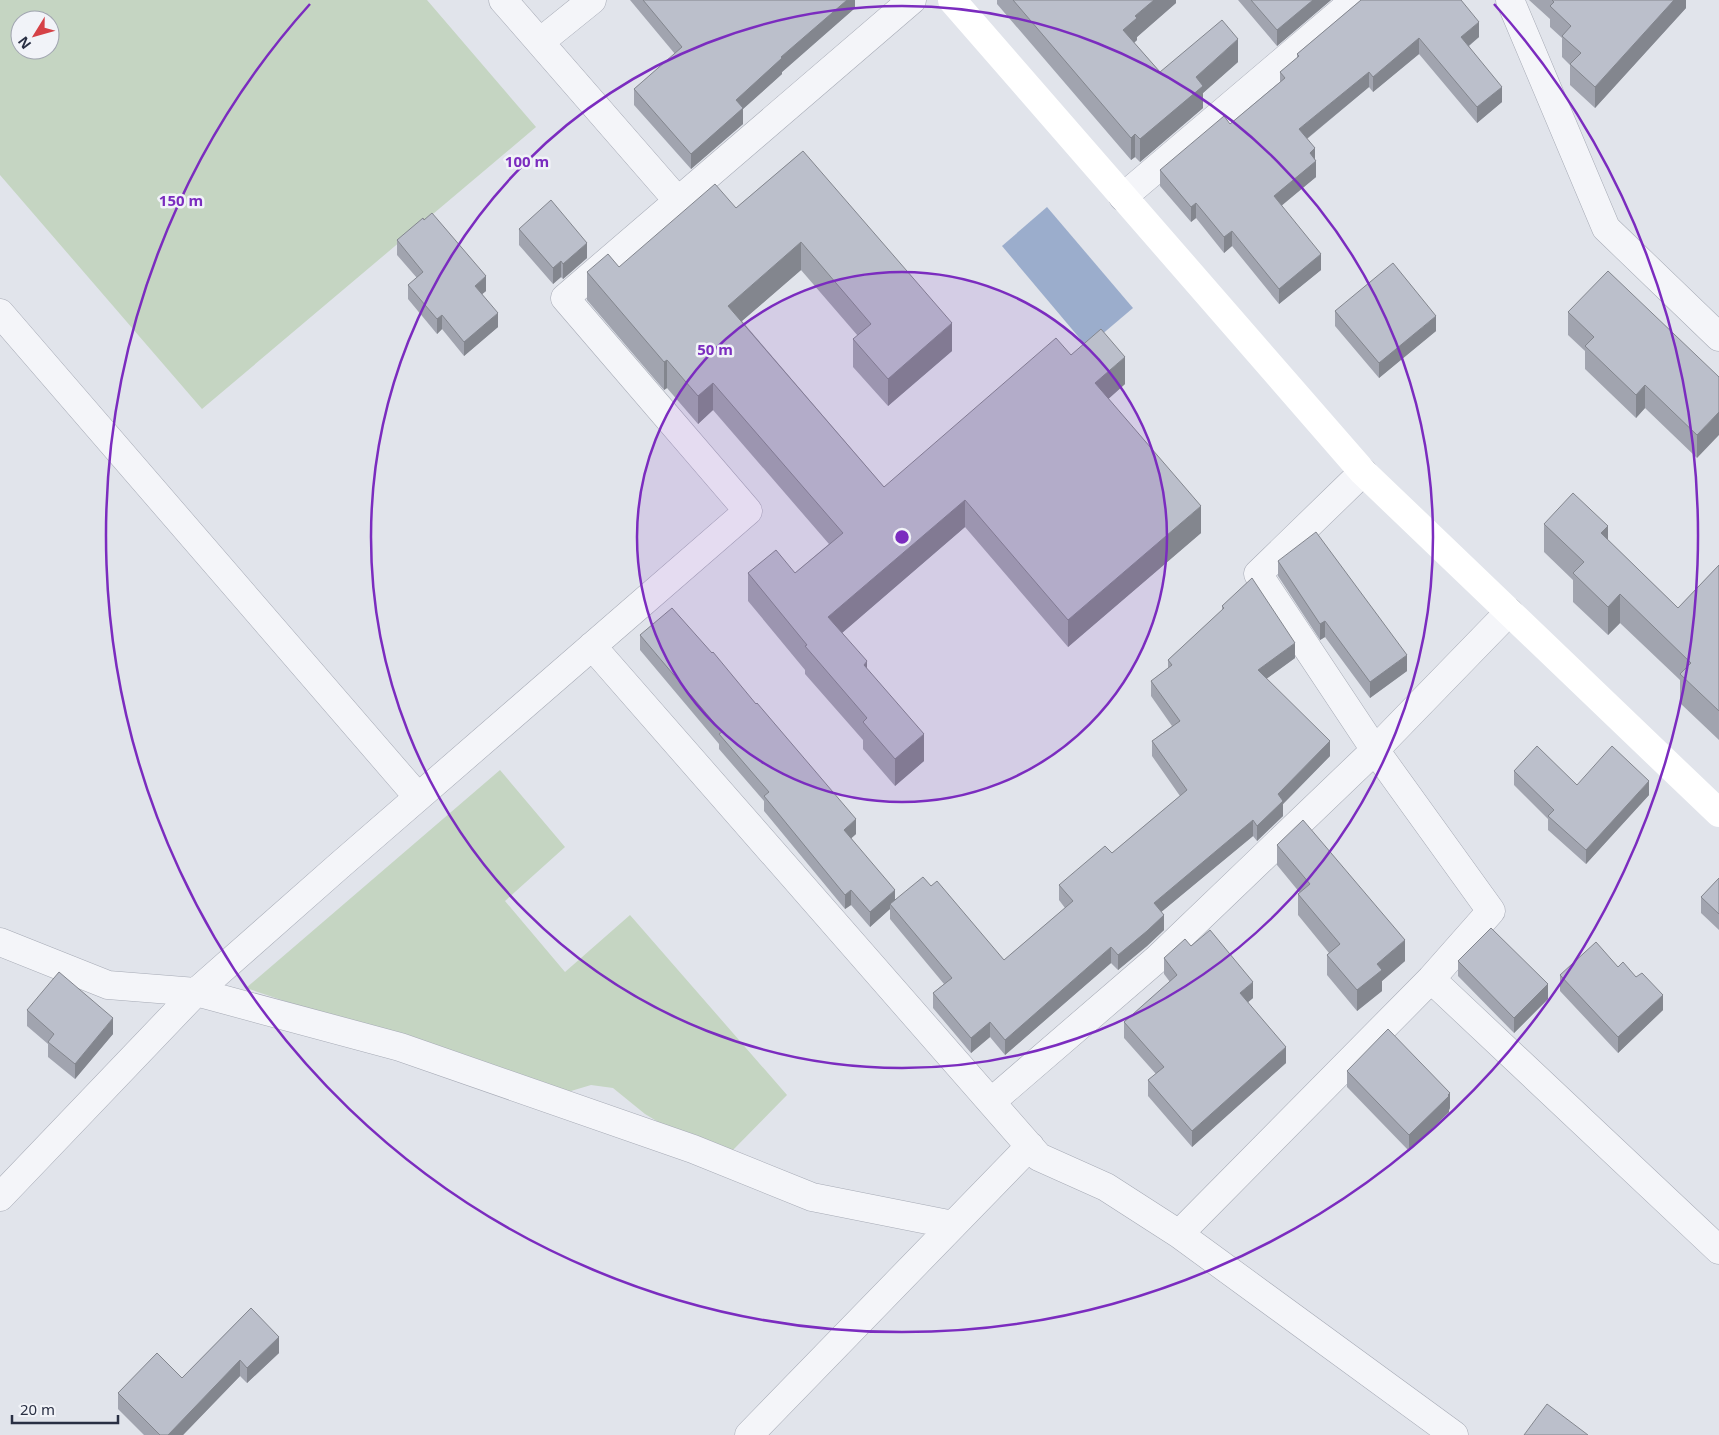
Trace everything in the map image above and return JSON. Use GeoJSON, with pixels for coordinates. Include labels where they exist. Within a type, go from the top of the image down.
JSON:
{"type":"FeatureCollection","features":[{"type":"Feature","properties":{"kind":"street"},"geometry":{"type":"LineString","coordinates":[[504,0],[678,201]]}},
{"type":"Feature","properties":{"kind":"street"},"geometry":{"type":"LineString","coordinates":[[540,42],[592,0]]}},
{"type":"Feature","properties":{"kind":"street"},"geometry":{"type":"LineString","coordinates":[[0,1197],[196,992],[748,511],[565,298],[912,0]]}},
{"type":"Feature","properties":{"kind":"street"},"geometry":{"type":"LineString","coordinates":[[952,0],[1363,472],[1719,813]]}},
{"type":"Feature","properties":{"kind":"street"},"geometry":{"type":"LineString","coordinates":[[1123,197],[1355,0]]}},
{"type":"Feature","properties":{"kind":"street"},"geometry":{"type":"LineString","coordinates":[[1510,0],[1606,228],[1719,337]]}},
{"type":"Feature","properties":{"kind":"street"},"geometry":{"type":"LineString","coordinates":[[0,313],[418,797]]}},
{"type":"Feature","properties":{"kind":"street"},"geometry":{"type":"LineString","coordinates":[[1179,1234],[1431,979],[1490,911],[1375,750],[1258,574],[1363,472]]}},
{"type":"Feature","properties":{"kind":"street"},"geometry":{"type":"LineString","coordinates":[[991,1102],[1158,958],[1375,750],[1509,612]]}},
{"type":"Feature","properties":{"kind":"street"},"geometry":{"type":"LineString","coordinates":[[592,646],[1039,1157],[1106,1187],[1179,1234],[1454,1435]]}},
{"type":"Feature","properties":{"kind":"street"},"geometry":{"type":"LineString","coordinates":[[0,942],[108,985],[196,992],[400,1047],[693,1149],[812,1197],[953,1225]]}},
{"type":"Feature","properties":{"kind":"street"},"geometry":{"type":"LineString","coordinates":[[1431,979],[1719,1250]]}},
{"type":"Feature","properties":{"kind":"street"},"geometry":{"type":"LineString","coordinates":[[749,1435],[1030,1146]]}},
{"type":"Feature","properties":{"kind":"green space"},"geometry":{"type":"Polygon","coordinates":[[[0,0],[427,0],[536,127],[202,409],[0,175],[0,0]]]}},
{"type":"Feature","properties":{"kind":"green space"},"geometry":{"type":"Polygon","coordinates":[[[500,770],[565,847],[505,901],[565,972],[630,915],[787,1095],[732,1151],[675,1132],[645,1114],[613,1088],[591,1085],[561,1094],[246,988],[500,770]]]}},
{"type":"Feature","properties":{"kind":"water"},"geometry":{"type":"Polygon","coordinates":[[[1047,207],[1133,308],[1087,347],[1002,246],[1047,207]]]}},
{"type":"Feature","properties":{"kind":"building"},"geometry":{"type":"Polygon","coordinates":[[[643,0],[847,0],[781,57],[736,100],[743,108],[691,154],[634,89],[682,47],[643,0]]]}},
{"type":"Feature","properties":{"kind":"building"},"geometry":{"type":"Polygon","coordinates":[[[1013,0],[1154,0],[1135,16],[1137,18],[1123,30],[1160,72],[1222,20],[1238,39],[1196,77],[1203,86],[1140,139],[1135,134],[1131,138],[1013,0]]]}},
{"type":"Feature","properties":{"kind":"building"},"geometry":{"type":"Polygon","coordinates":[[[1251,0],[1313,0],[1277,30],[1251,0]]]}},
{"type":"Feature","properties":{"kind":"building"},"geometry":{"type":"Polygon","coordinates":[[[1361,0],[1461,0],[1479,22],[1461,37],[1502,87],[1477,107],[1419,38],[1373,77],[1369,72],[1299,129],[1315,148],[1310,153],[1316,161],[1274,196],[1321,254],[1279,289],[1232,231],[1224,237],[1196,203],[1191,207],[1160,170],[1224,116],[1230,124],[1285,78],[1280,72],[1299,56],[1297,54],[1361,0]]]}},
{"type":"Feature","properties":{"kind":"building"},"geometry":{"type":"Polygon","coordinates":[[[1552,0],[1674,0],[1595,87],[1570,64],[1581,53],[1562,36],[1571,26],[1550,6],[1554,2],[1552,0]]]}},
{"type":"Feature","properties":{"kind":"building"},"geometry":{"type":"Polygon","coordinates":[[[803,151],[952,323],[888,379],[853,339],[871,324],[801,242],[728,306],[884,487],[1056,338],[1071,355],[1101,329],[1125,357],[1095,383],[1201,506],[1068,620],[965,500],[828,617],[867,661],[864,665],[924,734],[895,759],[863,722],[867,718],[805,646],[807,645],[748,573],[776,550],[795,573],[843,533],[713,383],[698,396],[667,360],[664,362],[587,272],[608,254],[619,267],[715,184],[736,208],[803,151]]]}},
{"type":"Feature","properties":{"kind":"building"},"geometry":{"type":"Polygon","coordinates":[[[551,200],[587,243],[563,264],[561,261],[553,268],[519,229],[551,200]]]}},
{"type":"Feature","properties":{"kind":"building"},"geometry":{"type":"Polygon","coordinates":[[[432,213],[486,276],[475,286],[498,313],[464,342],[442,315],[437,319],[408,285],[423,272],[397,240],[423,218],[424,220],[432,213]]]}},
{"type":"Feature","properties":{"kind":"building"},"geometry":{"type":"Polygon","coordinates":[[[1393,263],[1436,316],[1379,363],[1335,311],[1393,263]]]}},
{"type":"Feature","properties":{"kind":"building"},"geometry":{"type":"Polygon","coordinates":[[[1608,271],[1719,377],[1719,412],[1697,435],[1645,385],[1636,395],[1585,346],[1594,337],[1568,312],[1608,271]]]}},
{"type":"Feature","properties":{"kind":"building"},"geometry":{"type":"Polygon","coordinates":[[[1573,493],[1608,526],[1601,533],[1678,608],[1719,565],[1719,711],[1680,674],[1691,663],[1620,594],[1608,607],[1573,573],[1584,562],[1544,524],[1573,493]]]}},
{"type":"Feature","properties":{"kind":"building"},"geometry":{"type":"Polygon","coordinates":[[[1316,532],[1407,655],[1370,682],[1325,621],[1320,624],[1278,561],[1316,532]]]}},
{"type":"Feature","properties":{"kind":"building"},"geometry":{"type":"Polygon","coordinates":[[[1252,578],[1295,643],[1258,670],[1330,741],[1278,794],[1283,801],[1257,826],[1253,820],[1154,903],[1164,915],[1118,955],[1111,947],[1005,1040],[990,1022],[971,1038],[933,993],[952,978],[890,904],[923,877],[931,886],[937,881],[1004,960],[1073,901],[1059,885],[1105,846],[1112,853],[1187,790],[1152,741],[1180,721],[1151,681],[1172,665],[1168,660],[1224,608],[1222,606],[1252,578]]]}},
{"type":"Feature","properties":{"kind":"building"},"geometry":{"type":"Polygon","coordinates":[[[672,608],[713,652],[856,819],[844,830],[895,890],[870,912],[851,890],[845,895],[764,796],[769,792],[719,734],[722,732],[640,635],[672,608]]]}},
{"type":"Feature","properties":{"kind":"building"},"geometry":{"type":"Polygon","coordinates":[[[1537,746],[1577,785],[1612,746],[1649,781],[1586,850],[1548,816],[1554,810],[1514,771],[1537,746]]]}},
{"type":"Feature","properties":{"kind":"building"},"geometry":{"type":"Polygon","coordinates":[[[1303,820],[1405,940],[1377,964],[1382,970],[1357,990],[1327,955],[1340,944],[1298,894],[1310,884],[1277,845],[1303,820]]]}},
{"type":"Feature","properties":{"kind":"building"},"geometry":{"type":"Polygon","coordinates":[[[1719,878],[1719,914],[1701,897],[1719,878]]]}},
{"type":"Feature","properties":{"kind":"building"},"geometry":{"type":"Polygon","coordinates":[[[1491,928],[1548,984],[1514,1018],[1458,961],[1491,928]]]}},
{"type":"Feature","properties":{"kind":"building"},"geometry":{"type":"Polygon","coordinates":[[[1210,930],[1253,982],[1240,993],[1286,1047],[1192,1131],[1148,1080],[1164,1067],[1124,1022],[1177,975],[1164,958],[1185,939],[1191,946],[1210,930]]]}},
{"type":"Feature","properties":{"kind":"building"},"geometry":{"type":"Polygon","coordinates":[[[1596,942],[1618,967],[1623,962],[1636,977],[1642,973],[1663,995],[1618,1037],[1560,975],[1596,942]]]}},
{"type":"Feature","properties":{"kind":"building"},"geometry":{"type":"Polygon","coordinates":[[[59,972],[113,1018],[75,1064],[48,1042],[54,1034],[27,1010],[59,972]]]}},
{"type":"Feature","properties":{"kind":"building"},"geometry":{"type":"Polygon","coordinates":[[[1388,1029],[1450,1093],[1409,1135],[1347,1071],[1388,1029]]]}},
{"type":"Feature","properties":{"kind":"building"},"geometry":{"type":"Polygon","coordinates":[[[251,1308],[279,1337],[247,1368],[240,1360],[168,1435],[160,1435],[118,1393],[157,1353],[182,1378],[251,1308]]]}},
{"type":"Feature","properties":{"kind":"building"},"geometry":{"type":"Polygon","coordinates":[[[1547,1404],[1588,1435],[1524,1435],[1547,1404]]]}}]}
